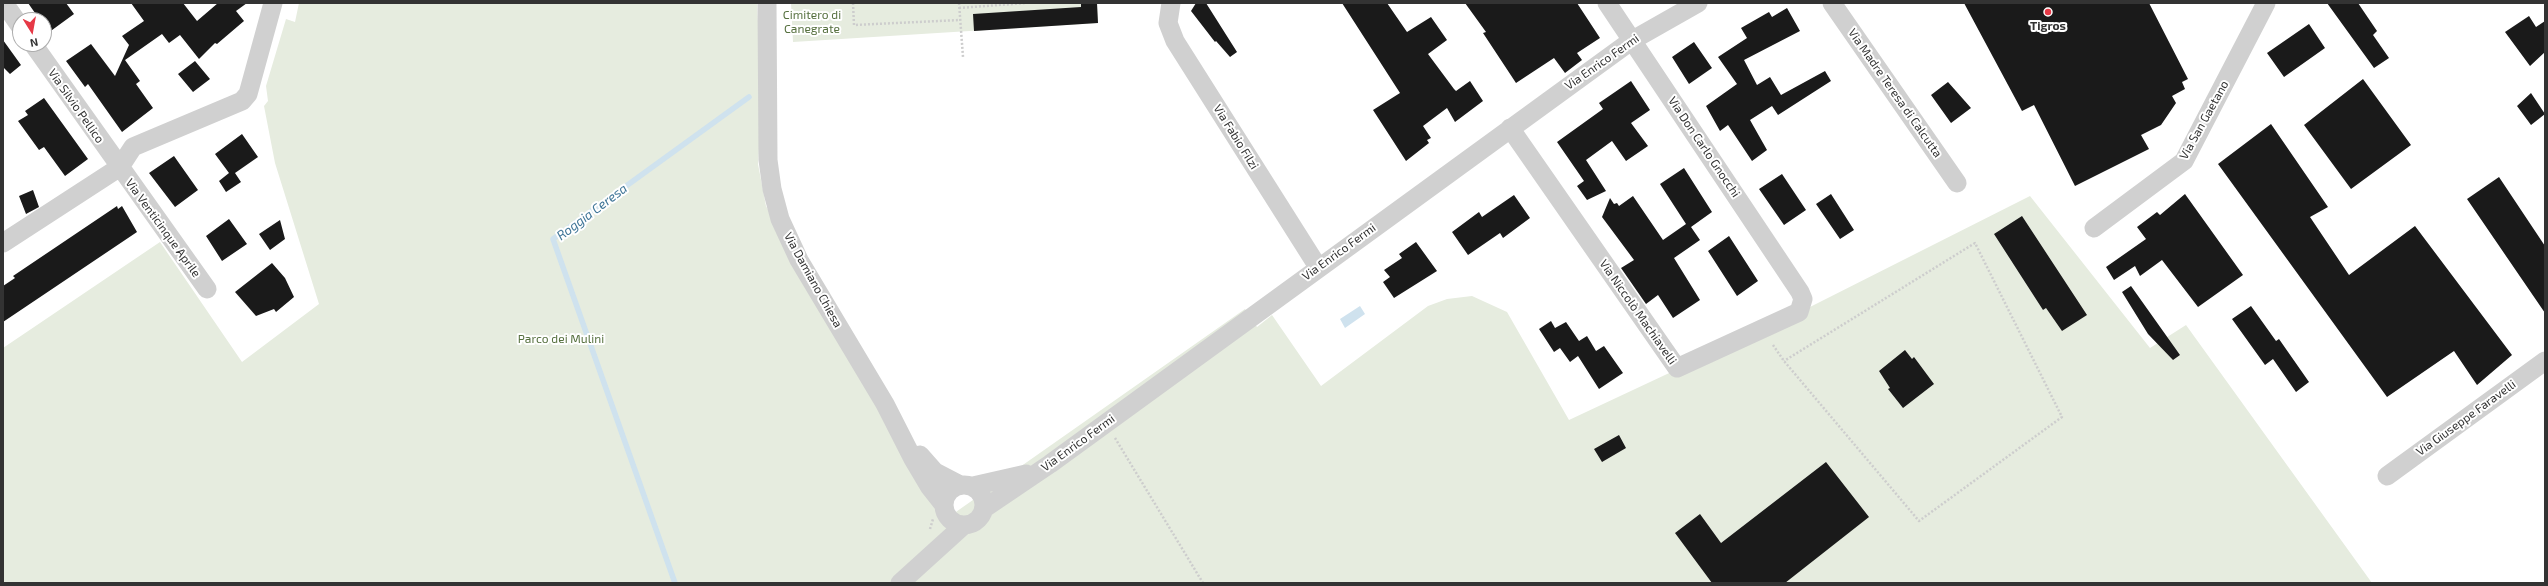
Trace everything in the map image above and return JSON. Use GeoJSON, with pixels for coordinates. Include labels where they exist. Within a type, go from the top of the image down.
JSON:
{"type":"FeatureCollection","features":[{"type":"Feature","properties":{"kind":"street"},"geometry":{"type":"LineString","coordinates":[[4,3],[12,14]]}},
{"type":"Feature","properties":{"kind":"street","name":"Via Damiano Chiesa"},"geometry":{"type":"LineString","coordinates":[[767,3],[769,114],[767,144],[769,174],[776,204],[796,254],[885,404],[925,463],[935,472],[966,485]]}},
{"type":"Feature","properties":{"kind":"street","name":"Via Fabio Filzi"},"geometry":{"type":"LineString","coordinates":[[1171,3],[1168,23],[1175,41],[1318,267]]}},
{"type":"Feature","properties":{"kind":"street","name":"Via Don Carlo Gnocchi"},"geometry":{"type":"LineString","coordinates":[[1606,3],[1800,292]]}},
{"type":"Feature","properties":{"kind":"street","name":"Via Enrico Fermi"},"geometry":{"type":"LineString","coordinates":[[985,508],[1050,464],[1318,267],[1632,40],[1698,3]]}},
{"type":"Feature","properties":{"kind":"street","name":"Via Madre Teresa di Calcutta"},"geometry":{"type":"LineString","coordinates":[[1832,3],[1957,183]]}},
{"type":"Feature","properties":{"kind":"street","name":"Via San Gaetano"},"geometry":{"type":"LineString","coordinates":[[2094,228],[2184,161],[2266,3]]}},
{"type":"Feature","properties":{"kind":"street","name":"Via Venticinque Aprile"},"geometry":{"type":"LineString","coordinates":[[3,243],[120,167],[133,148],[242,101],[248,94],[270,5]]}},
{"type":"Feature","properties":{"kind":"street","name":"Via Silvio Pellico"},"geometry":{"type":"LineString","coordinates":[[39,52],[120,167]]}},
{"type":"Feature","properties":{"kind":"street","name":"Via Niccolò Machiavelli"},"geometry":{"type":"LineString","coordinates":[[1510,128],[1677,368],[1763,330],[1799,312],[1802,306],[1800,292]]}},
{"type":"Feature","properties":{"kind":"street","name":"Via Venticinque Aprile"},"geometry":{"type":"LineString","coordinates":[[120,167],[207,289]]}},
{"type":"Feature","properties":{"kind":"street","name":"Via Giuseppe Faravelli"},"geometry":{"type":"LineString","coordinates":[[2387,476],[2545,361]]}},
{"type":"Feature","properties":{"kind":"street","name":"Via Damiano Chiesa"},"geometry":{"type":"LineString","coordinates":[[885,404],[913,459],[929,486],[952,516]]}},
{"type":"Feature","properties":{"kind":"street"},"geometry":{"type":"LineString","coordinates":[[952,516],[948,492],[966,485],[1022,476],[1050,464]]}},
{"type":"Feature","properties":{"kind":"street"},"geometry":{"type":"LineString","coordinates":[[910,576],[940,526],[952,516],[980,518],[985,508],[983,495],[966,485]]}},
{"type":"Feature","properties":{"kind":"path"},"geometry":{"type":"LineString","coordinates":[[853,3],[854,26],[960,20]]}},
{"type":"Feature","properties":{"kind":"path"},"geometry":{"type":"LineString","coordinates":[[959,3],[962,57]]}},
{"type":"Feature","properties":{"kind":"path"},"geometry":{"type":"LineString","coordinates":[[959,8],[988,4],[1026,3]]}},
{"type":"Feature","properties":{"kind":"path"},"geometry":{"type":"LineString","coordinates":[[1763,330],[1784,361],[1919,521],[2062,416],[1975,243],[1784,361]]}},
{"type":"Feature","properties":{"kind":"path"},"geometry":{"type":"LineString","coordinates":[[1114,438],[1203,583]]}},
{"type":"Feature","properties":{"kind":"green space","name":"Parco dei Mulini"},"geometry":{"type":"Polygon","coordinates":[[[299,3],[757,3],[762,98],[758,164],[766,206],[943,521],[1245,309],[1257,327],[1272,315],[1321,386],[1428,306],[1447,299],[1472,296],[1507,312],[1569,420],[1810,307],[2030,196],[2150,348],[2186,325],[2372,583],[3,583],[3,348],[160,242],[242,362],[319,304],[275,163],[264,106],[268,101],[266,86],[286,19],[295,22],[299,3]]]}},
{"type":"Feature","properties":{"kind":"green space","name":"Cimitero di Canegrate"},"geometry":{"type":"Polygon","coordinates":[[[791,3],[1097,3],[1098,23],[793,42],[791,3]]]}},
{"type":"Feature","properties":{"kind":"water"},"geometry":{"type":"Polygon","coordinates":[[[1360,306],[1365,314],[1345,328],[1340,319],[1360,306]]]}},
{"type":"Feature","properties":{"kind":"building"},"geometry":{"type":"Polygon","coordinates":[[[28,3],[66,3],[74,14],[52,30],[52,12],[34,12],[28,3]]]}},
{"type":"Feature","properties":{"kind":"building"},"geometry":{"type":"Polygon","coordinates":[[[131,3],[183,3],[197,21],[218,3],[247,3],[236,11],[244,21],[217,44],[215,43],[199,59],[180,35],[169,43],[162,34],[125,60],[140,81],[136,84],[153,108],[122,132],[88,84],[85,87],[66,61],[91,44],[115,76],[129,45],[122,36],[144,21],[131,3]]]}},
{"type":"Feature","properties":{"kind":"building"},"geometry":{"type":"Polygon","coordinates":[[[1081,3],[1097,3],[1098,23],[974,31],[973,14],[1081,7],[1081,3]]]}},
{"type":"Feature","properties":{"kind":"building"},"geometry":{"type":"Polygon","coordinates":[[[1196,3],[1206,3],[1237,52],[1230,57],[1216,41],[1215,42],[1191,11],[1196,3]]]}},
{"type":"Feature","properties":{"kind":"building"},"geometry":{"type":"Polygon","coordinates":[[[1342,3],[1387,3],[1407,32],[1431,17],[1447,40],[1428,54],[1456,91],[1470,81],[1483,101],[1455,122],[1447,108],[1423,126],[1431,138],[1427,140],[1429,143],[1406,161],[1373,110],[1400,93],[1342,3]]]}},
{"type":"Feature","properties":{"kind":"building"},"geometry":{"type":"Polygon","coordinates":[[[1465,3],[1577,3],[1600,38],[1577,53],[1582,60],[1565,73],[1554,58],[1516,83],[1483,33],[1486,32],[1465,3]]]}},
{"type":"Feature","properties":{"kind":"building"},"geometry":{"type":"Polygon","coordinates":[[[1964,3],[2149,3],[2188,79],[2182,82],[2185,89],[2172,96],[2176,103],[2161,125],[2141,135],[2149,149],[2075,186],[2034,105],[2022,111],[1964,3]]]}},
{"type":"Feature","properties":{"kind":"building"},"geometry":{"type":"Polygon","coordinates":[[[2327,3],[2358,3],[2377,31],[2373,35],[2389,58],[2374,68],[2327,3]]]}},
{"type":"Feature","properties":{"kind":"building"},"geometry":{"type":"Polygon","coordinates":[[[1787,8],[1800,31],[1744,60],[1757,85],[1770,77],[1781,95],[1825,71],[1831,81],[1778,115],[1772,106],[1750,120],[1767,150],[1752,161],[1728,125],[1720,131],[1706,106],[1737,84],[1718,57],[1747,38],[1741,28],[1769,12],[1772,17],[1787,8]]]}},
{"type":"Feature","properties":{"kind":"building"},"geometry":{"type":"Polygon","coordinates":[[[2529,16],[2536,27],[2545,21],[2545,52],[2530,66],[2505,32],[2529,16]]]}},
{"type":"Feature","properties":{"kind":"building"},"geometry":{"type":"Polygon","coordinates":[[[2309,24],[2325,48],[2284,77],[2267,53],[2309,24]]]}},
{"type":"Feature","properties":{"kind":"building"},"geometry":{"type":"Polygon","coordinates":[[[3,40],[21,65],[10,74],[3,67],[3,40]]]}},
{"type":"Feature","properties":{"kind":"building"},"geometry":{"type":"Polygon","coordinates":[[[1694,42],[1712,68],[1689,84],[1672,57],[1694,42]]]}},
{"type":"Feature","properties":{"kind":"building"},"geometry":{"type":"Polygon","coordinates":[[[195,61],[210,79],[193,92],[178,74],[195,61]]]}},
{"type":"Feature","properties":{"kind":"building"},"geometry":{"type":"Polygon","coordinates":[[[2363,79],[2411,145],[2351,189],[2304,125],[2363,79]]]}},
{"type":"Feature","properties":{"kind":"building"},"geometry":{"type":"Polygon","coordinates":[[[1631,81],[1650,110],[1631,123],[1648,146],[1626,161],[1612,141],[1586,160],[1606,191],[1587,200],[1577,186],[1584,181],[1557,142],[1603,109],[1599,103],[1631,81]]]}},
{"type":"Feature","properties":{"kind":"building"},"geometry":{"type":"Polygon","coordinates":[[[1948,82],[1971,108],[1951,123],[1931,95],[1948,82]]]}},
{"type":"Feature","properties":{"kind":"building"},"geometry":{"type":"Polygon","coordinates":[[[2531,93],[2545,114],[2531,125],[2517,106],[2531,93]]]}},
{"type":"Feature","properties":{"kind":"building"},"geometry":{"type":"Polygon","coordinates":[[[44,98],[88,159],[65,176],[44,147],[39,150],[18,121],[28,115],[25,111],[44,98]]]}},
{"type":"Feature","properties":{"kind":"building"},"geometry":{"type":"Polygon","coordinates":[[[2271,124],[2328,207],[2310,217],[2349,275],[2415,226],[2512,355],[2477,385],[2454,351],[2387,397],[2218,164],[2271,124]]]}},
{"type":"Feature","properties":{"kind":"building"},"geometry":{"type":"Polygon","coordinates":[[[242,134],[258,157],[235,173],[241,182],[226,192],[219,181],[229,173],[215,154],[242,134]]]}},
{"type":"Feature","properties":{"kind":"building"},"geometry":{"type":"Polygon","coordinates":[[[174,156],[198,190],[175,207],[149,173],[174,156]]]}},
{"type":"Feature","properties":{"kind":"building"},"geometry":{"type":"Polygon","coordinates":[[[1684,168],[1712,212],[1691,227],[1700,240],[1674,258],[1700,300],[1673,318],[1658,295],[1646,304],[1621,268],[1634,260],[1602,217],[1610,198],[1614,204],[1617,203],[1619,206],[1633,196],[1663,240],[1686,224],[1660,184],[1684,168]]]}},
{"type":"Feature","properties":{"kind":"building"},"geometry":{"type":"Polygon","coordinates":[[[1782,174],[1806,210],[1784,225],[1759,189],[1782,174]]]}},
{"type":"Feature","properties":{"kind":"building"},"geometry":{"type":"Polygon","coordinates":[[[2499,177],[2545,246],[2545,313],[2467,199],[2499,177]]]}},
{"type":"Feature","properties":{"kind":"building"},"geometry":{"type":"Polygon","coordinates":[[[33,190],[39,207],[26,214],[19,196],[33,190]]]}},
{"type":"Feature","properties":{"kind":"building"},"geometry":{"type":"Polygon","coordinates":[[[1831,194],[1854,230],[1840,239],[1816,204],[1831,194]]]}},
{"type":"Feature","properties":{"kind":"building"},"geometry":{"type":"Polygon","coordinates":[[[2185,194],[2243,275],[2198,307],[2162,260],[2140,276],[2135,266],[2114,280],[2106,267],[2146,239],[2137,227],[2157,212],[2160,215],[2185,194]]]}},
{"type":"Feature","properties":{"kind":"building"},"geometry":{"type":"Polygon","coordinates":[[[1514,195],[1530,218],[1503,238],[1500,233],[1468,255],[1452,232],[1479,212],[1482,217],[1514,195]]]}},
{"type":"Feature","properties":{"kind":"building"},"geometry":{"type":"Polygon","coordinates":[[[117,206],[118,209],[122,206],[137,232],[3,322],[3,286],[15,278],[13,276],[117,206]]]}},
{"type":"Feature","properties":{"kind":"building"},"geometry":{"type":"Polygon","coordinates":[[[2022,216],[2087,315],[2062,331],[2046,308],[2043,310],[1994,234],[2022,216]]]}},
{"type":"Feature","properties":{"kind":"building"},"geometry":{"type":"Polygon","coordinates":[[[229,219],[247,244],[222,261],[206,236],[229,219]]]}},
{"type":"Feature","properties":{"kind":"building"},"geometry":{"type":"Polygon","coordinates":[[[280,220],[285,239],[270,250],[259,234],[280,220]]]}},
{"type":"Feature","properties":{"kind":"building"},"geometry":{"type":"Polygon","coordinates":[[[1729,236],[1758,281],[1737,296],[1708,251],[1729,236]]]}},
{"type":"Feature","properties":{"kind":"building"},"geometry":{"type":"Polygon","coordinates":[[[1416,242],[1437,271],[1394,298],[1383,282],[1390,277],[1384,270],[1402,258],[1399,254],[1416,242]]]}},
{"type":"Feature","properties":{"kind":"building"},"geometry":{"type":"Polygon","coordinates":[[[272,263],[285,278],[294,297],[276,312],[274,309],[256,316],[235,292],[272,263]]]}},
{"type":"Feature","properties":{"kind":"building"},"geometry":{"type":"Polygon","coordinates":[[[2131,286],[2180,355],[2173,360],[2148,334],[2122,292],[2131,286]]]}},
{"type":"Feature","properties":{"kind":"building"},"geometry":{"type":"Polygon","coordinates":[[[2251,306],[2276,341],[2279,339],[2309,382],[2296,392],[2273,359],[2265,365],[2232,319],[2251,306]]]}},
{"type":"Feature","properties":{"kind":"building"},"geometry":{"type":"Polygon","coordinates":[[[1551,321],[1555,328],[1566,322],[1579,341],[1587,336],[1596,351],[1604,346],[1623,373],[1599,389],[1578,356],[1570,362],[1560,348],[1554,352],[1539,329],[1551,321]]]}},
{"type":"Feature","properties":{"kind":"building"},"geometry":{"type":"Polygon","coordinates":[[[1905,350],[1912,359],[1914,357],[1934,384],[1903,408],[1888,389],[1890,388],[1879,371],[1905,350]]]}},
{"type":"Feature","properties":{"kind":"building"},"geometry":{"type":"Polygon","coordinates":[[[1619,435],[1626,448],[1602,462],[1594,449],[1619,435]]]}},
{"type":"Feature","properties":{"kind":"building"},"geometry":{"type":"Polygon","coordinates":[[[1826,462],[1869,517],[1785,583],[1712,583],[1675,533],[1700,514],[1721,543],[1826,462]]]}},
{"type":"Feature","properties":{"kind":"waterway","name":"Roggia Ceresa"},"geometry":{"type":"LineString","coordinates":[[675,583],[553,239],[749,97]]}},
{"type":"Feature","properties":{"kind":"place","name":"Tigros"},"geometry":{"type":"Point","coordinates":[2048,12]}}]}
